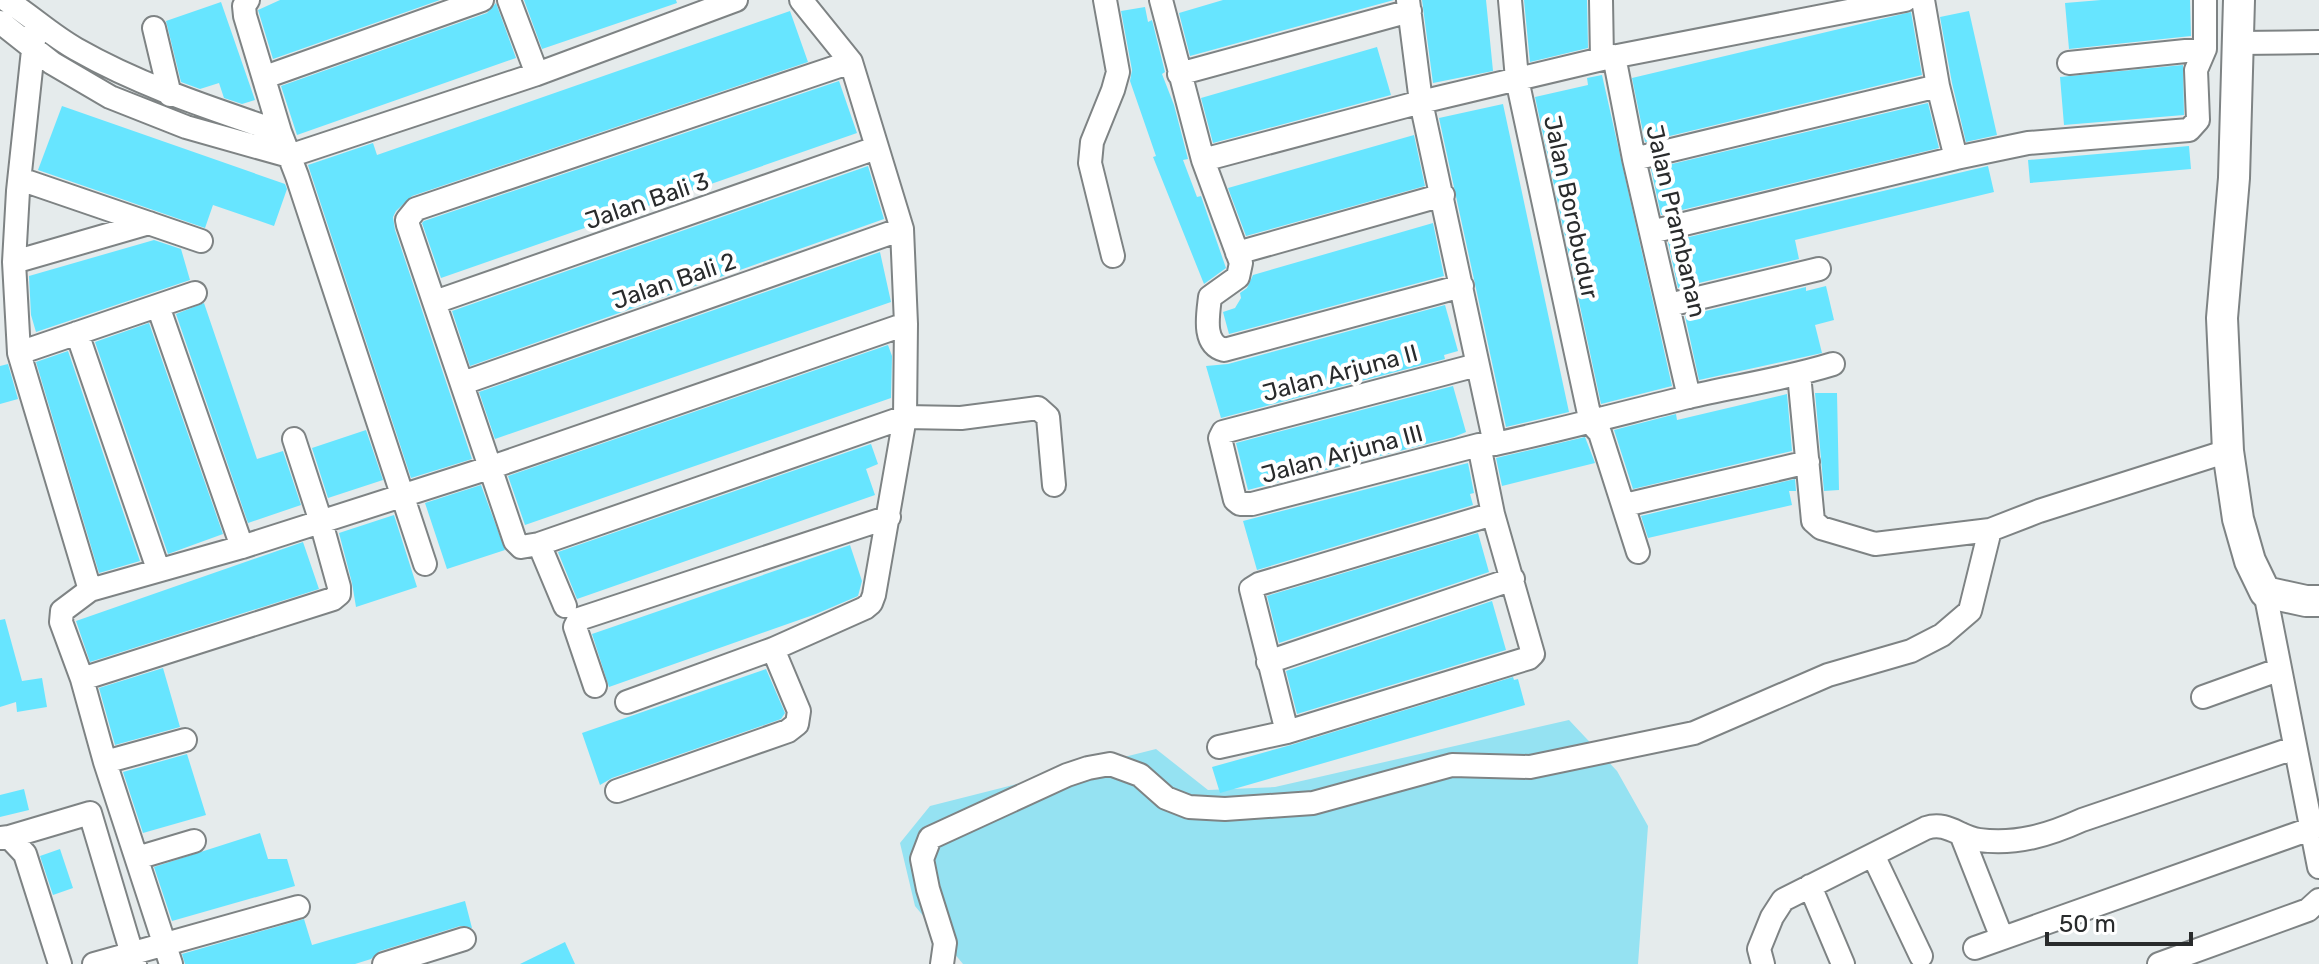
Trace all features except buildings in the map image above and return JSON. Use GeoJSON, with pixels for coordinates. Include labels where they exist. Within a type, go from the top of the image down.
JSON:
{"type":"FeatureCollection","features":[{"type":"Feature","properties":{"kind":"street"},"geometry":{"type":"LineString","coordinates":[[6,0],[72,47],[119,73],[170,95],[280,132]]}},
{"type":"Feature","properties":{"kind":"street"},"geometry":{"type":"LineString","coordinates":[[248,0],[244,6],[245,16],[280,132],[425,564]]}},
{"type":"Feature","properties":{"kind":"street"},"geometry":{"type":"LineString","coordinates":[[265,77],[482,0]]}},
{"type":"Feature","properties":{"kind":"street"},"geometry":{"type":"LineString","coordinates":[[509,0],[537,74]]}},
{"type":"Feature","properties":{"kind":"street"},"geometry":{"type":"LineString","coordinates":[[0,22],[33,49],[110,97],[186,127],[289,156],[537,74],[736,0]]}},
{"type":"Feature","properties":{"kind":"street"},"geometry":{"type":"LineString","coordinates":[[627,702],[773,649],[871,603],[905,417],[906,324],[902,229],[851,62],[801,0]]}},
{"type":"Feature","properties":{"kind":"street"},"geometry":{"type":"LineString","coordinates":[[1105,0],[1118,72],[1092,142],[1090,163],[1113,256]]}},
{"type":"Feature","properties":{"kind":"street"},"geometry":{"type":"LineString","coordinates":[[1161,0],[1203,160],[1241,263],[1238,277],[1210,297],[1210,340],[1216,348],[1224,350],[1462,286]]}},
{"type":"Feature","properties":{"kind":"street","name":"Jalan Borobudur"},"geometry":{"type":"LineString","coordinates":[[1510,0],[1517,79],[1591,423],[1600,433],[1638,552]]}},
{"type":"Feature","properties":{"kind":"street","name":"Jalan Prambanan"},"geometry":{"type":"LineString","coordinates":[[1601,0],[1608,58],[1689,397]]}},
{"type":"Feature","properties":{"kind":"street"},"geometry":{"type":"LineString","coordinates":[[1203,160],[1421,102],[1608,58],[1905,0]]}},
{"type":"Feature","properties":{"kind":"street"},"geometry":{"type":"LineString","coordinates":[[1923,0],[1938,86],[1956,158]]}},
{"type":"Feature","properties":{"kind":"street"},"geometry":{"type":"LineString","coordinates":[[1651,232],[2028,143],[2189,130],[2198,120],[2196,70],[2205,49],[2205,0]]}},
{"type":"Feature","properties":{"kind":"street"},"geometry":{"type":"LineString","coordinates":[[2239,0],[2234,178],[2222,318],[2228,451],[2238,519],[2250,561],[2265,592],[2319,867]]}},
{"type":"Feature","properties":{"kind":"street"},"geometry":{"type":"LineString","coordinates":[[1179,74],[1409,6],[1421,102],[1477,365],[1493,514],[1533,654],[1529,658],[1287,732],[1219,747]]}},
{"type":"Feature","properties":{"kind":"street"},"geometry":{"type":"LineString","coordinates":[[36,22],[13,187],[19,353],[90,590]]}},
{"type":"Feature","properties":{"kind":"street"},"geometry":{"type":"LineString","coordinates":[[154,28],[170,95]]}},
{"type":"Feature","properties":{"kind":"street"},"geometry":{"type":"LineString","coordinates":[[2238,43],[2319,42]]}},
{"type":"Feature","properties":{"kind":"street"},"geometry":{"type":"LineString","coordinates":[[2069,63],[2205,49]]}},
{"type":"Feature","properties":{"kind":"street"},"geometry":{"type":"LineString","coordinates":[[851,62],[416,209],[407,220],[515,541],[521,547],[539,544],[905,417],[961,418],[1038,408],[1048,417],[1054,485]]}},
{"type":"Feature","properties":{"kind":"street"},"geometry":{"type":"LineString","coordinates":[[1634,159],[1938,86]]}},
{"type":"Feature","properties":{"kind":"street","name":"Jalan Bali 3"},"geometry":{"type":"LineString","coordinates":[[435,302],[876,148]]}},
{"type":"Feature","properties":{"kind":"street"},"geometry":{"type":"LineString","coordinates":[[13,187],[149,223],[201,241]]}},
{"type":"Feature","properties":{"kind":"street"},"geometry":{"type":"LineString","coordinates":[[1237,253],[1443,195]]}},
{"type":"Feature","properties":{"kind":"street"},"geometry":{"type":"LineString","coordinates":[[14,262],[149,223]]}},
{"type":"Feature","properties":{"kind":"street","name":"Jalan Bali 2"},"geometry":{"type":"LineString","coordinates":[[463,383],[902,229]]}},
{"type":"Feature","properties":{"kind":"street"},"geometry":{"type":"LineString","coordinates":[[1669,305],[1819,269]]}},
{"type":"Feature","properties":{"kind":"street"},"geometry":{"type":"LineString","coordinates":[[19,353],[195,293]]}},
{"type":"Feature","properties":{"kind":"street"},"geometry":{"type":"LineString","coordinates":[[158,306],[242,547]]}},
{"type":"Feature","properties":{"kind":"street"},"geometry":{"type":"LineString","coordinates":[[168,954],[60,616],[67,607],[90,590],[242,547],[492,467],[906,324]]}},
{"type":"Feature","properties":{"kind":"street"},"geometry":{"type":"LineString","coordinates":[[77,333],[158,569]]}},
{"type":"Feature","properties":{"kind":"street"},"geometry":{"type":"LineString","coordinates":[[1487,444],[1591,423],[1833,364]]}},
{"type":"Feature","properties":{"kind":"street","name":"Jalan Arjuna II"},"geometry":{"type":"LineString","coordinates":[[1220,438],[1223,432],[1232,428],[1477,365]]}},
{"type":"Feature","properties":{"kind":"street"},"geometry":{"type":"LineString","coordinates":[[1799,374],[1813,521],[1821,528],[1875,544],[1990,530],[2039,511],[2228,451]]}},
{"type":"Feature","properties":{"kind":"street","name":"Jalan Arjuna III"},"geometry":{"type":"LineString","coordinates":[[1220,438],[1235,500],[1240,504],[1252,504],[1487,444]]}},
{"type":"Feature","properties":{"kind":"street"},"geometry":{"type":"LineString","coordinates":[[82,679],[333,599],[339,594],[321,522],[294,439]]}},
{"type":"Feature","properties":{"kind":"street"},"geometry":{"type":"LineString","coordinates":[[1625,505],[1808,462]]}},
{"type":"Feature","properties":{"kind":"street"},"geometry":{"type":"LineString","coordinates":[[1287,732],[1251,589],[1259,584],[1493,514]]}},
{"type":"Feature","properties":{"kind":"street"},"geometry":{"type":"LineString","coordinates":[[595,686],[575,627],[579,619],[889,517]]}},
{"type":"Feature","properties":{"kind":"street"},"geometry":{"type":"LineString","coordinates":[[942,964],[945,943],[922,859],[930,838],[1067,775],[1110,764],[1140,775],[1166,798],[1189,807],[1225,809],[1313,803],[1452,765],[1530,767],[1694,733],[1828,675],[1911,651],[1942,635],[1970,611],[1990,530]]}},
{"type":"Feature","properties":{"kind":"street"},"geometry":{"type":"LineString","coordinates":[[539,544],[565,606]]}},
{"type":"Feature","properties":{"kind":"street"},"geometry":{"type":"LineString","coordinates":[[1268,662],[1513,579]]}},
{"type":"Feature","properties":{"kind":"street"},"geometry":{"type":"LineString","coordinates":[[2265,592],[2319,601]]}},
{"type":"Feature","properties":{"kind":"street"},"geometry":{"type":"LineString","coordinates":[[617,791],[788,731],[797,724],[799,711],[773,649]]}},
{"type":"Feature","properties":{"kind":"street"},"geometry":{"type":"LineString","coordinates":[[2203,697],[2278,670]]}},
{"type":"Feature","properties":{"kind":"street"},"geometry":{"type":"LineString","coordinates":[[105,762],[185,740]]}},
{"type":"Feature","properties":{"kind":"street"},"geometry":{"type":"LineString","coordinates":[[1763,964],[1759,949],[1772,917],[1783,900],[1934,826],[1942,825],[1977,840],[2009,841],[2049,834],[2294,748]]}},
{"type":"Feature","properties":{"kind":"street"},"geometry":{"type":"LineString","coordinates":[[5,838],[90,813],[134,958]]}},
{"type":"Feature","properties":{"kind":"street"},"geometry":{"type":"LineString","coordinates":[[1975,948],[2313,828]]}},
{"type":"Feature","properties":{"kind":"street"},"geometry":{"type":"LineString","coordinates":[[1961,834],[2002,938]]}},
{"type":"Feature","properties":{"kind":"street"},"geometry":{"type":"LineString","coordinates":[[5,838],[25,854],[60,964]]}},
{"type":"Feature","properties":{"kind":"street"},"geometry":{"type":"LineString","coordinates":[[137,858],[194,841]]}},
{"type":"Feature","properties":{"kind":"street"},"geometry":{"type":"LineString","coordinates":[[1873,855],[1921,956]]}},
{"type":"Feature","properties":{"kind":"street"},"geometry":{"type":"LineString","coordinates":[[1810,886],[1843,964]]}},
{"type":"Feature","properties":{"kind":"street"},"geometry":{"type":"LineString","coordinates":[[2159,964],[2308,910],[2319,900]]}},
{"type":"Feature","properties":{"kind":"street"},"geometry":{"type":"LineString","coordinates":[[94,964],[168,954],[298,907]]}},
{"type":"Feature","properties":{"kind":"street"},"geometry":{"type":"LineString","coordinates":[[384,964],[464,939]]}},
{"type":"Feature","properties":{"kind":"shaded area"},"geometry":{"type":"Polygon","coordinates":[[[1569,720],[1617,771],[1648,826],[1638,964],[963,964],[915,906],[900,843],[930,806],[1156,749],[1208,790],[1275,787],[1569,720]]]}}]}
